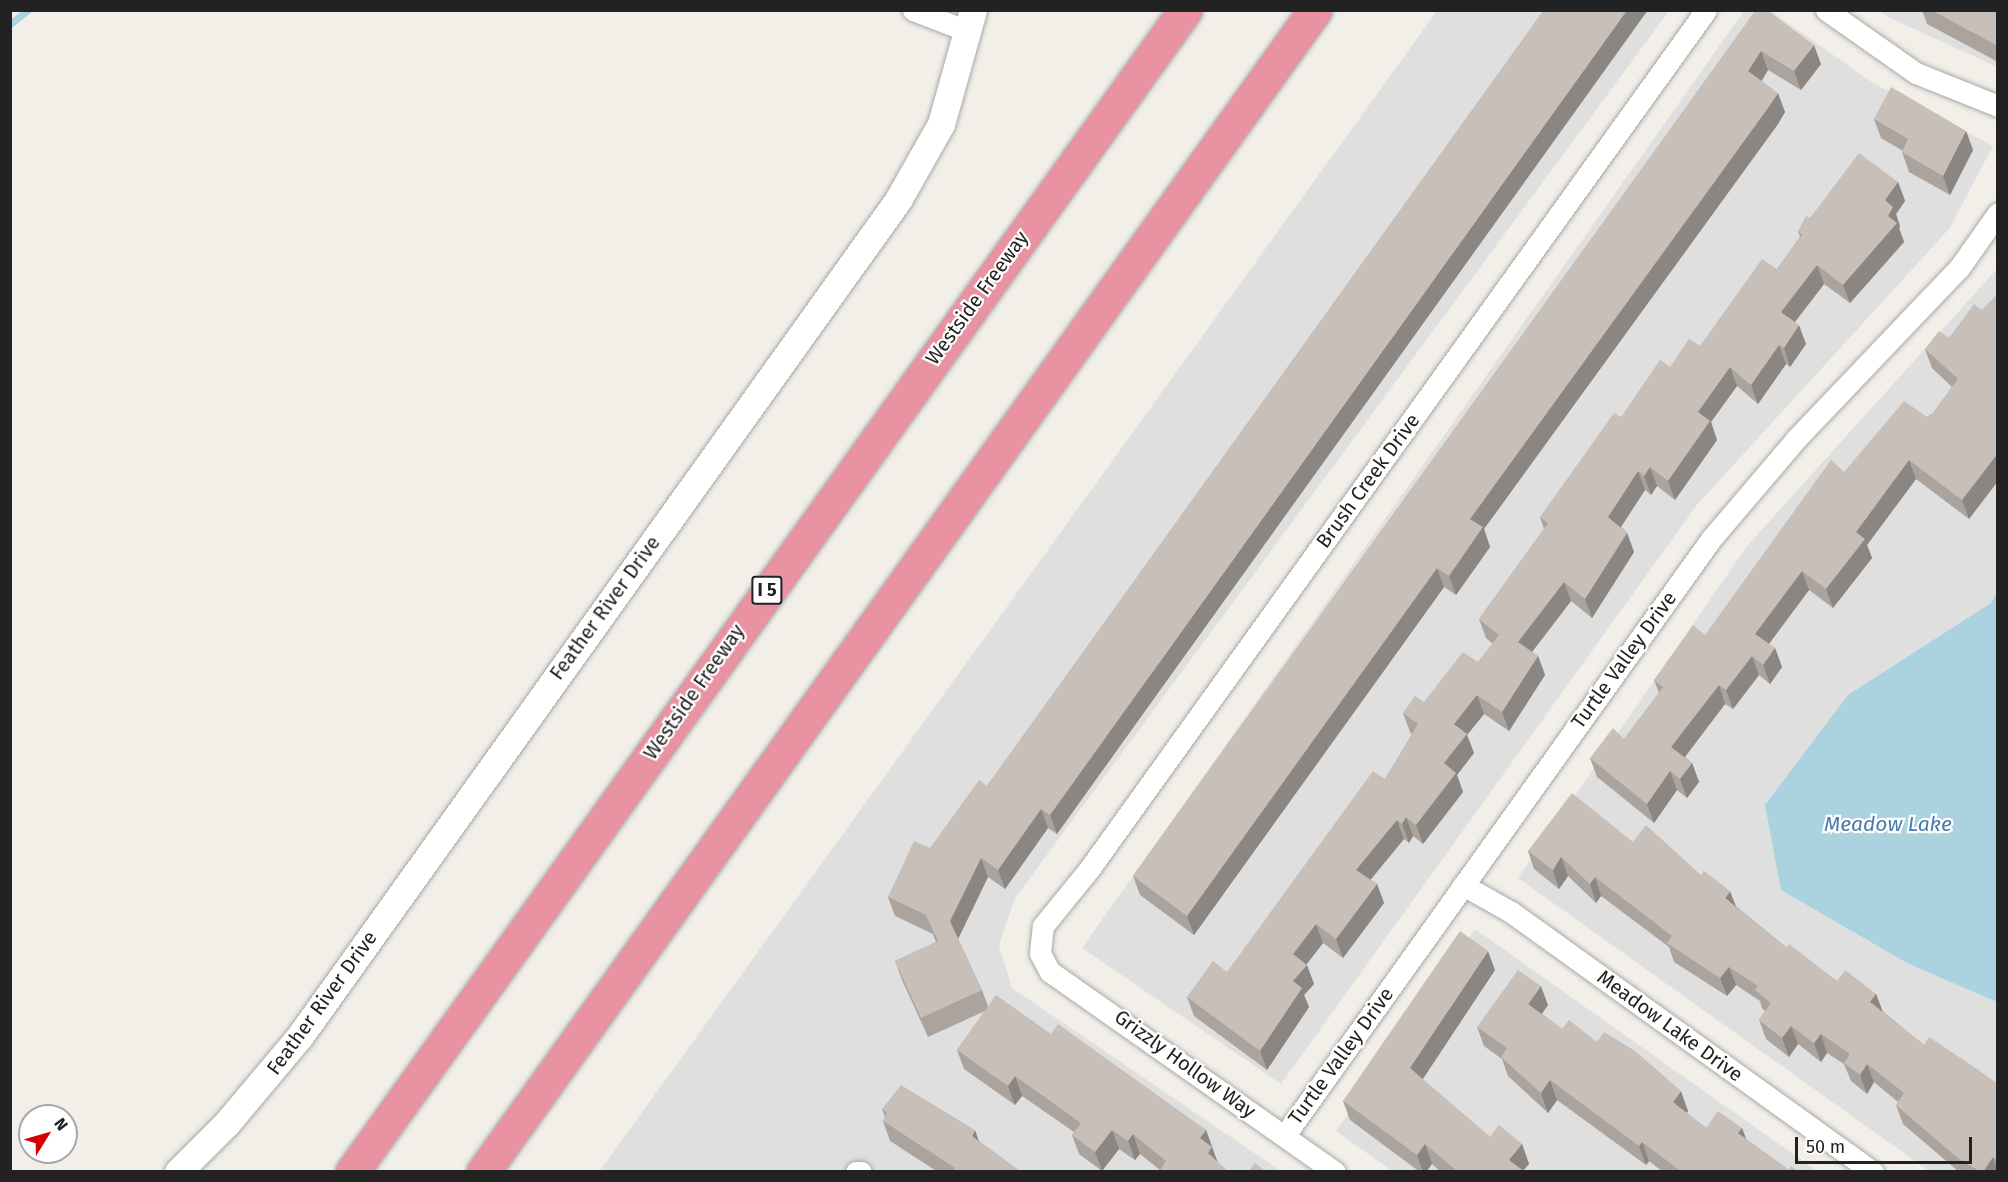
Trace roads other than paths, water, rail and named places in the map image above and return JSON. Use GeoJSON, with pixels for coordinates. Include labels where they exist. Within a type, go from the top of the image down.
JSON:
{"type":"FeatureCollection","features":[{"type":"Feature","properties":{"kind":"highway","name":"Westside Freeway"},"geometry":{"type":"LineString","coordinates":[[352,1172],[1185,10]]}},
{"type":"Feature","properties":{"kind":"highway"},"geometry":{"type":"LineString","coordinates":[[483,1172],[1315,10]]}},
{"type":"Feature","properties":{"kind":"street"},"geometry":{"type":"LineString","coordinates":[[913,10],[971,21]]}},
{"type":"Feature","properties":{"kind":"street","name":"Brush Creek Drive"},"geometry":{"type":"LineString","coordinates":[[1040,953],[1043,926],[1090,868],[1706,10]]}},
{"type":"Feature","properties":{"kind":"street"},"geometry":{"type":"LineString","coordinates":[[1826,10],[1916,73],[1998,106]]}},
{"type":"Feature","properties":{"kind":"street","name":"Feather River Drive"},"geometry":{"type":"LineString","coordinates":[[178,1172],[235,1114],[300,1036],[898,200],[941,124],[971,21]]}},
{"type":"Feature","properties":{"kind":"street","name":"Turtle Valley Drive"},"geometry":{"type":"LineString","coordinates":[[1285,1135],[1730,515],[1959,268],[1998,213]]}},
{"type":"Feature","properties":{"kind":"street","name":"Meadow Lake Drive"},"geometry":{"type":"LineString","coordinates":[[1463,885],[1510,912],[1873,1172]]}},
{"type":"Feature","properties":{"kind":"street","name":"Grizzly Hollow Way"},"geometry":{"type":"LineString","coordinates":[[1040,953],[1050,972],[1335,1172]]}},
{"type":"Feature","properties":{"kind":"street"},"geometry":{"type":"LineString","coordinates":[[855,1172],[861,1172]]}},
{"type":"Feature","properties":{"kind":"water","name":"Meadow Lake"},"geometry":{"type":"Polygon","coordinates":[[[1997,592],[1997,1002],[1907,963],[1781,890],[1765,805],[1848,695],[1991,603],[1997,592]]]}},
{"type":"Feature","properties":{"kind":"waterway"},"geometry":{"type":"LineString","coordinates":[[10,24],[28,10]]}}]}
